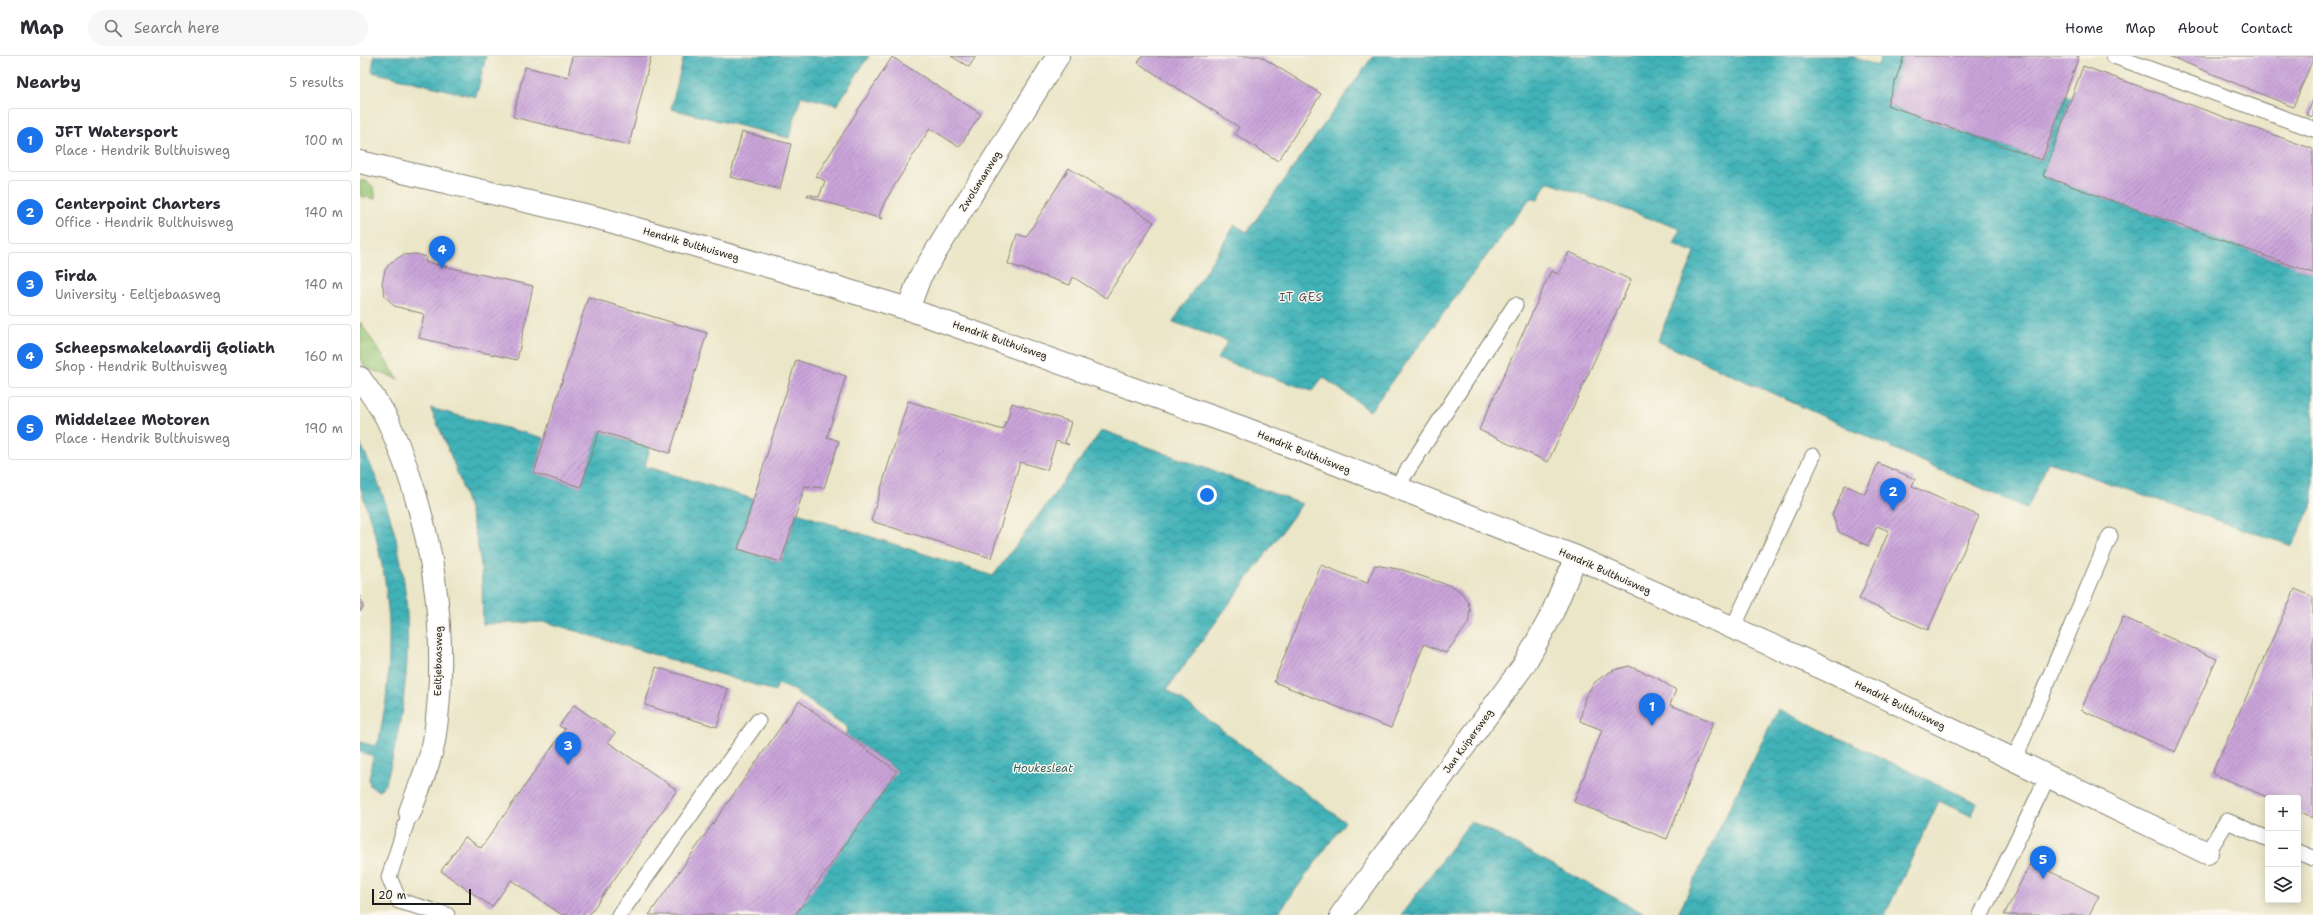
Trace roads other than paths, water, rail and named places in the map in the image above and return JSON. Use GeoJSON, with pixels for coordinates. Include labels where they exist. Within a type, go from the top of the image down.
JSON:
{"type":"FeatureCollection","features":[{"type":"Feature","properties":{"kind":"street","name":"Zwolsmanweg"},"geometry":{"type":"LineString","coordinates":[[908,309],[924,271],[1058,56]]}},
{"type":"Feature","properties":{"kind":"street","name":"Hendrik Bulthuisweg"},"geometry":{"type":"LineString","coordinates":[[360,162],[606,220],[908,309],[1234,424],[1396,488],[1576,556],[1853,682],[2207,853]]}},
{"type":"Feature","properties":{"kind":"street","name":"Eeltjebaasweg"},"geometry":{"type":"LineString","coordinates":[[360,378],[387,420],[421,514],[432,564],[439,620],[439,685],[434,742],[410,812]]}},
{"type":"Feature","properties":{"kind":"street","name":"Jan Kuipersweg"},"geometry":{"type":"LineString","coordinates":[[1341,915],[1524,665],[1550,618],[1576,556]]}},
{"type":"Feature","properties":{"kind":"lane"},"geometry":{"type":"LineString","coordinates":[[2114,56],[2313,129]]}},
{"type":"Feature","properties":{"kind":"lane"},"geometry":{"type":"LineString","coordinates":[[1396,488],[1515,305]]}},
{"type":"Feature","properties":{"kind":"lane"},"geometry":{"type":"LineString","coordinates":[[1733,628],[1813,456]]}},
{"type":"Feature","properties":{"kind":"lane"},"geometry":{"type":"LineString","coordinates":[[2014,760],[2110,536]]}},
{"type":"Feature","properties":{"kind":"lane"},"geometry":{"type":"LineString","coordinates":[[619,915],[758,720]]}},
{"type":"Feature","properties":{"kind":"lane"},"geometry":{"type":"LineString","coordinates":[[1981,915],[2048,776]]}},
{"type":"Feature","properties":{"kind":"lane","name":"Eeltjebaasweg"},"geometry":{"type":"LineString","coordinates":[[410,812],[389,877],[399,901],[447,915]]}},
{"type":"Feature","properties":{"kind":"lane"},"geometry":{"type":"LineString","coordinates":[[2207,853],[2227,821],[2265,838]]}},
{"type":"Feature","properties":{"kind":"lane"},"geometry":{"type":"LineString","coordinates":[[2301,853],[2313,858]]}},
{"type":"Feature","properties":{"kind":"water"},"geometry":{"type":"Polygon","coordinates":[[[374,56],[486,56],[476,97],[372,72],[374,56]]]}},
{"type":"Feature","properties":{"kind":"water"},"geometry":{"type":"Polygon","coordinates":[[[684,56],[869,56],[837,105],[801,96],[789,138],[671,109],[684,56]]]}},
{"type":"Feature","properties":{"kind":"water"},"geometry":{"type":"Polygon","coordinates":[[[1373,56],[1851,56],[1877,66],[1882,56],[1904,56],[1887,105],[2042,160],[2065,95],[2071,97],[2044,176],[2313,273],[2313,503],[2292,546],[2048,462],[2027,509],[1657,341],[1695,253],[1674,244],[1680,229],[1550,183],[1546,183],[1538,200],[1530,198],[1370,411],[1323,377],[1312,391],[1217,359],[1228,341],[1173,322],[1235,225],[1247,232],[1373,56]]]}},
{"type":"Feature","properties":{"kind":"water","name":"Houkesleat"},"geometry":{"type":"Polygon","coordinates":[[[430,408],[544,438],[534,473],[581,487],[599,431],[650,448],[645,466],[753,499],[738,549],[781,562],[797,513],[993,576],[1102,430],[1302,504],[1167,689],[1345,822],[1277,915],[795,915],[897,770],[845,734],[848,728],[793,690],[778,684],[775,691],[546,622],[483,624],[481,567],[472,520],[461,482],[430,408]]]}},
{"type":"Feature","properties":{"kind":"water"},"geometry":{"type":"Polygon","coordinates":[[[360,443],[379,485],[393,526],[402,568],[407,610],[407,652],[404,695],[397,739],[386,783],[379,791],[370,786],[369,779],[373,756],[360,752],[360,742],[375,746],[379,740],[386,700],[389,660],[389,620],[385,580],[377,541],[360,486],[360,443]]]}},
{"type":"Feature","properties":{"kind":"water"},"geometry":{"type":"Polygon","coordinates":[[[1778,709],[1977,803],[1971,816],[1939,801],[1885,915],[1677,915],[1778,709]]]}},
{"type":"Feature","properties":{"kind":"water"},"geometry":{"type":"Polygon","coordinates":[[[1471,821],[1647,915],[1401,915],[1471,821]]]}},
{"type":"Feature","properties":{"kind":"place","name":"Scheepsmakelaardij Goliath"},"geometry":{"type":"Point","coordinates":[442,269]}},
{"type":"Feature","properties":{"kind":"place","name":"Centerpoint Charters"},"geometry":{"type":"Point","coordinates":[1893,511]}},
{"type":"Feature","properties":{"kind":"place","name":"JFT Watersport"},"geometry":{"type":"Point","coordinates":[1652,726]}},
{"type":"Feature","properties":{"kind":"place","name":"Firda"},"geometry":{"type":"Point","coordinates":[568,765]}},
{"type":"Feature","properties":{"kind":"place","name":"Middelzee Motoren"},"geometry":{"type":"Point","coordinates":[2043,879]}},
{"type":"Feature","properties":{"kind":"district","name":"IT GES"},"geometry":{"type":"Point","coordinates":[1301,297]}}]}
